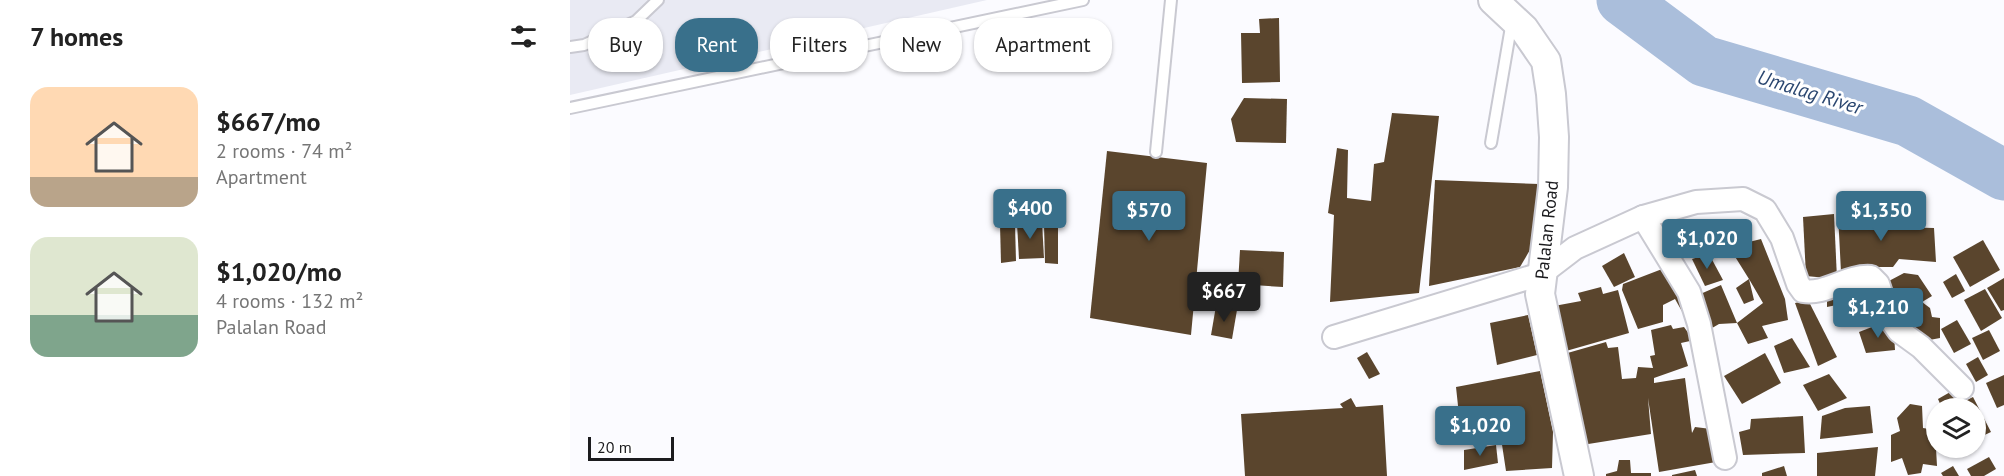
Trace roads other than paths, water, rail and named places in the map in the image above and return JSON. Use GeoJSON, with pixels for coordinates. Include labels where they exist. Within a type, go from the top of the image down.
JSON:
{"type":"FeatureCollection","features":[{"type":"Feature","properties":{"kind":"street","name":"Palalan Road"},"geometry":{"type":"LineString","coordinates":[[1503,9],[1524,29],[1545,61],[1551,94],[1554,137],[1552,187],[1540,294],[1579,476]]}},
{"type":"Feature","properties":{"kind":"street"},"geometry":{"type":"LineString","coordinates":[[1334,337],[1541,274],[1575,248],[1643,217],[1696,202],[1743,199],[1765,210],[1782,238],[1798,284],[1803,291],[1812,292],[1862,276],[1871,277],[1878,284],[1889,317],[1899,331],[1921,347],[1962,388]]}},
{"type":"Feature","properties":{"kind":"street"},"geometry":{"type":"LineString","coordinates":[[1643,217],[1689,292],[1699,324],[1725,458]]}},
{"type":"Feature","properties":{"kind":"lane"},"geometry":{"type":"LineString","coordinates":[[570,47],[584,45],[636,21],[658,0]]}},
{"type":"Feature","properties":{"kind":"lane"},"geometry":{"type":"LineString","coordinates":[[570,108],[1083,0]]}},
{"type":"Feature","properties":{"kind":"lane"},"geometry":{"type":"LineString","coordinates":[[1156,152],[1171,0]]}},
{"type":"Feature","properties":{"kind":"lane"},"geometry":{"type":"LineString","coordinates":[[1491,143],[1503,9]]}},
{"type":"Feature","properties":{"kind":"waterway","name":"Umalag River"},"geometry":{"type":"LineString","coordinates":[[1622,0],[1704,61],[1908,121],[2004,175]]}}]}
